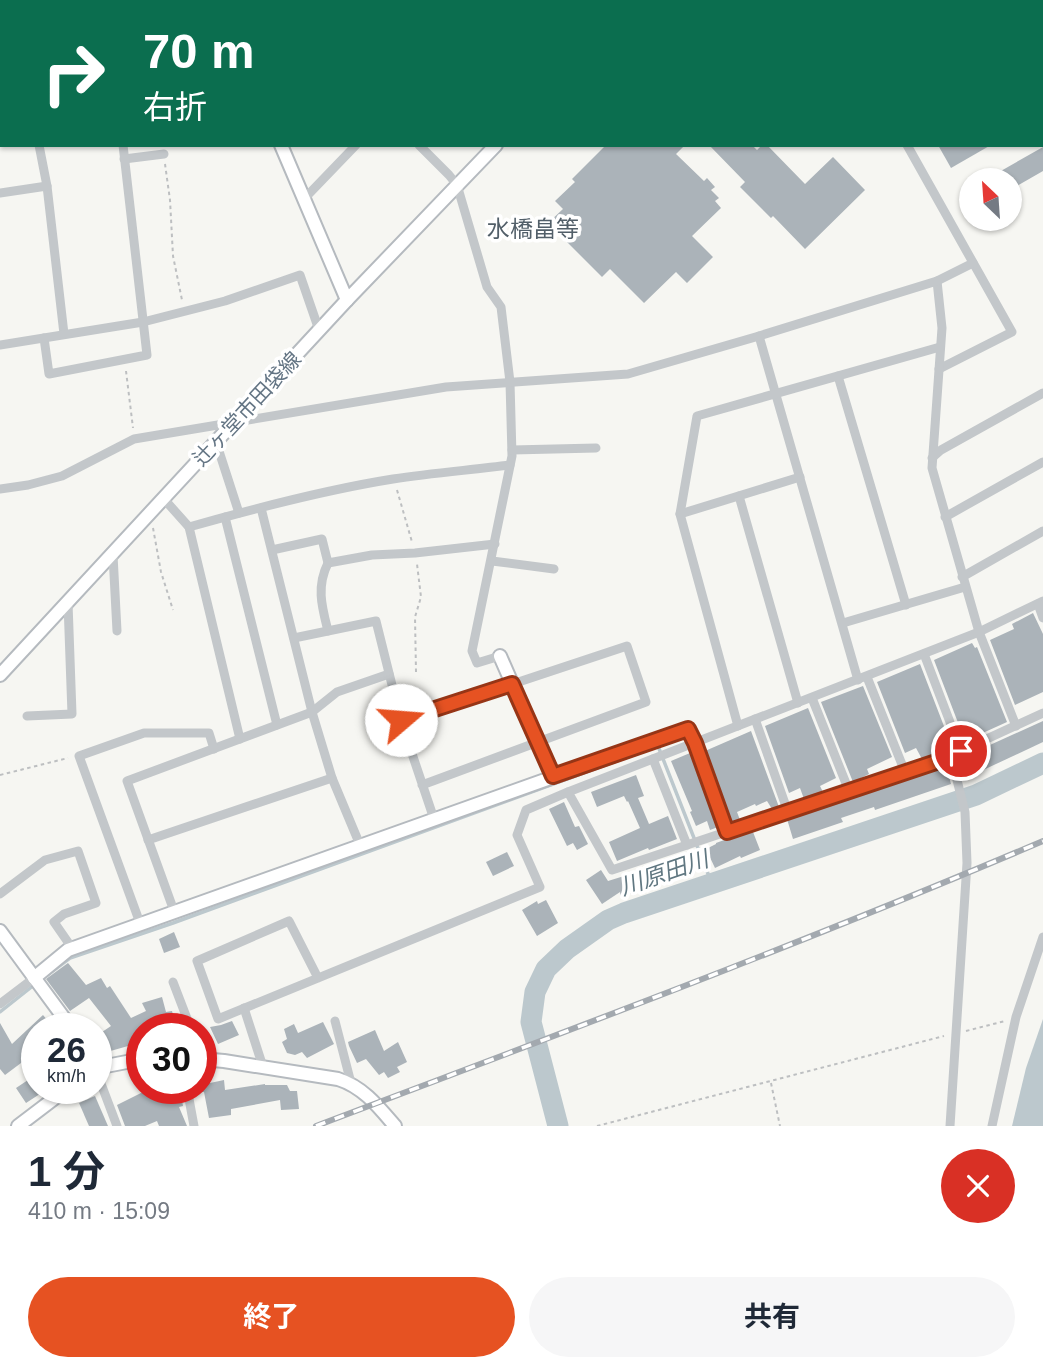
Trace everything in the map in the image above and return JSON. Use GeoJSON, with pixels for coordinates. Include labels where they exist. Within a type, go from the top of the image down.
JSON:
{"type":"FeatureCollection","features":[{"type":"Feature","properties":{"kind":"main road"},"geometry":{"type":"LineString","coordinates":[[282,147],[348,300]]}},
{"type":"Feature","properties":{"kind":"main road","name":"辻ヶ堂市田袋線"},"geometry":{"type":"LineString","coordinates":[[0,676],[319,330],[494,147]]}},
{"type":"Feature","properties":{"kind":"main road"},"geometry":{"type":"LineString","coordinates":[[500,656],[553,776]]}},
{"type":"Feature","properties":{"kind":"main road"},"geometry":{"type":"LineString","coordinates":[[34,978],[72,948],[553,776],[688,729],[695,743]]}},
{"type":"Feature","properties":{"kind":"main road"},"geometry":{"type":"LineString","coordinates":[[0,931],[60,1013]]}},
{"type":"Feature","properties":{"kind":"main road"},"geometry":{"type":"LineString","coordinates":[[217,1061],[351,1083],[395,1126]]}},
{"type":"Feature","properties":{"kind":"main road"},"geometry":{"type":"LineString","coordinates":[[18,1126],[47,1104]]}},
{"type":"Feature","properties":{"kind":"street"},"geometry":{"type":"LineString","coordinates":[[39,147],[47,186],[64,334]]}},
{"type":"Feature","properties":{"kind":"street"},"geometry":{"type":"LineString","coordinates":[[44,338],[49,374],[146,355],[122,147]]}},
{"type":"Feature","properties":{"kind":"street"},"geometry":{"type":"LineString","coordinates":[[304,199],[354,147]]}},
{"type":"Feature","properties":{"kind":"street"},"geometry":{"type":"LineString","coordinates":[[421,147],[457,185],[487,287],[501,307],[510,382],[512,450],[472,651],[477,663],[500,656]]}},
{"type":"Feature","properties":{"kind":"street"},"geometry":{"type":"LineString","coordinates":[[908,147],[1012,332],[939,369]]}},
{"type":"Feature","properties":{"kind":"street"},"geometry":{"type":"LineString","coordinates":[[124,159],[164,154]]}},
{"type":"Feature","properties":{"kind":"street"},"geometry":{"type":"LineString","coordinates":[[0,193],[47,186]]}},
{"type":"Feature","properties":{"kind":"street"},"geometry":{"type":"LineString","coordinates":[[0,489],[62,476],[134,439],[446,387],[628,373],[937,281],[973,263]]}},
{"type":"Feature","properties":{"kind":"street"},"geometry":{"type":"LineString","coordinates":[[0,345],[184,312],[300,275],[319,330]]}},
{"type":"Feature","properties":{"kind":"street"},"geometry":{"type":"LineString","coordinates":[[937,281],[942,328],[932,468],[979,632],[1016,726]]}},
{"type":"Feature","properties":{"kind":"street"},"geometry":{"type":"LineString","coordinates":[[759,336],[843,623],[863,678],[905,772]]}},
{"type":"Feature","properties":{"kind":"street"},"geometry":{"type":"LineString","coordinates":[[738,726],[680,514],[696,416],[940,347]]}},
{"type":"Feature","properties":{"kind":"street"},"geometry":{"type":"LineString","coordinates":[[838,376],[906,605]]}},
{"type":"Feature","properties":{"kind":"street"},"geometry":{"type":"LineString","coordinates":[[932,458],[941,450],[1043,393]]}},
{"type":"Feature","properties":{"kind":"street"},"geometry":{"type":"LineString","coordinates":[[216,442],[239,513]]}},
{"type":"Feature","properties":{"kind":"street"},"geometry":{"type":"LineString","coordinates":[[512,450],[596,448]]}},
{"type":"Feature","properties":{"kind":"street"},"geometry":{"type":"LineString","coordinates":[[945,517],[1043,462]]}},
{"type":"Feature","properties":{"kind":"street"},"geometry":{"type":"LineString","coordinates":[[189,527],[341,488],[510,465]]}},
{"type":"Feature","properties":{"kind":"street"},"geometry":{"type":"LineString","coordinates":[[680,514],[800,477]]}},
{"type":"Feature","properties":{"kind":"street"},"geometry":{"type":"LineString","coordinates":[[738,496],[798,703]]}},
{"type":"Feature","properties":{"kind":"street"},"geometry":{"type":"LineString","coordinates":[[164,499],[189,527],[240,739]]}},
{"type":"Feature","properties":{"kind":"street"},"geometry":{"type":"LineString","coordinates":[[261,508],[312,712],[332,778],[360,845]]}},
{"type":"Feature","properties":{"kind":"street"},"geometry":{"type":"LineString","coordinates":[[225,517],[277,725]]}},
{"type":"Feature","properties":{"kind":"street"},"geometry":{"type":"LineString","coordinates":[[962,577],[1043,531]]}},
{"type":"Feature","properties":{"kind":"street"},"geometry":{"type":"LineString","coordinates":[[272,551],[321,539],[328,563],[323,573],[320,598],[328,631]]}},
{"type":"Feature","properties":{"kind":"street"},"geometry":{"type":"LineString","coordinates":[[328,563],[372,555],[495,544]]}},
{"type":"Feature","properties":{"kind":"street"},"geometry":{"type":"LineString","coordinates":[[113,555],[117,631]]}},
{"type":"Feature","properties":{"kind":"street"},"geometry":{"type":"LineString","coordinates":[[492,561],[554,569]]}},
{"type":"Feature","properties":{"kind":"street"},"geometry":{"type":"LineString","coordinates":[[843,623],[965,587]]}},
{"type":"Feature","properties":{"kind":"street"},"geometry":{"type":"LineString","coordinates":[[27,716],[72,714],[68,603]]}},
{"type":"Feature","properties":{"kind":"street"},"geometry":{"type":"LineString","coordinates":[[318,978],[289,921],[197,961],[218,1019],[540,887],[517,835],[526,810],[979,632],[1040,603],[1043,618]]}},
{"type":"Feature","properties":{"kind":"street"},"geometry":{"type":"LineString","coordinates":[[293,638],[376,621],[401,720],[434,819]]}},
{"type":"Feature","properties":{"kind":"street"},"geometry":{"type":"LineString","coordinates":[[401,720],[627,646],[646,702],[422,785]]}},
{"type":"Feature","properties":{"kind":"street"},"geometry":{"type":"LineString","coordinates":[[924,654],[961,751]]}},
{"type":"Feature","properties":{"kind":"street"},"geometry":{"type":"LineString","coordinates":[[174,911],[127,781],[312,712],[337,692],[389,674]]}},
{"type":"Feature","properties":{"kind":"street"},"geometry":{"type":"LineString","coordinates":[[812,698],[849,791]]}},
{"type":"Feature","properties":{"kind":"street"},"geometry":{"type":"LineString","coordinates":[[568,792],[612,870],[951,756],[1043,713]]}},
{"type":"Feature","properties":{"kind":"street"},"geometry":{"type":"LineString","coordinates":[[755,719],[788,812]]}},
{"type":"Feature","properties":{"kind":"street"},"geometry":{"type":"LineString","coordinates":[[140,923],[79,756],[144,733],[209,733],[214,749]]}},
{"type":"Feature","properties":{"kind":"street"},"geometry":{"type":"LineString","coordinates":[[695,743],[727,832]]}},
{"type":"Feature","properties":{"kind":"street"},"geometry":{"type":"LineString","coordinates":[[950,1126],[967,863],[965,812],[951,756]]}},
{"type":"Feature","properties":{"kind":"street"},"geometry":{"type":"LineString","coordinates":[[653,759],[687,845]]}},
{"type":"Feature","properties":{"kind":"street"},"geometry":{"type":"LineString","coordinates":[[148,840],[332,778]]}},
{"type":"Feature","properties":{"kind":"street"},"geometry":{"type":"LineString","coordinates":[[0,894],[45,860],[78,851],[96,903],[64,914],[54,922],[72,948]]}},
{"type":"Feature","properties":{"kind":"street"},"geometry":{"type":"LineString","coordinates":[[992,1126],[1016,1017],[1043,937]]}},
{"type":"Feature","properties":{"kind":"street"},"geometry":{"type":"LineString","coordinates":[[0,1004],[34,978]]}},
{"type":"Feature","properties":{"kind":"street"},"geometry":{"type":"LineString","coordinates":[[173,982],[185,1013]]}},
{"type":"Feature","properties":{"kind":"street"},"geometry":{"type":"LineString","coordinates":[[244,1008],[263,1067]]}},
{"type":"Feature","properties":{"kind":"street"},"geometry":{"type":"LineString","coordinates":[[335,1021],[351,1083]]}},
{"type":"Feature","properties":{"kind":"street"},"geometry":{"type":"LineString","coordinates":[[109,1104],[117,1126]]}},
{"type":"Feature","properties":{"kind":"street"},"geometry":{"type":"LineString","coordinates":[[190,1104],[194,1126]]}},
{"type":"Feature","properties":{"kind":"path"},"geometry":{"type":"LineString","coordinates":[[164,154],[173,256],[184,312]]}},
{"type":"Feature","properties":{"kind":"path"},"geometry":{"type":"LineString","coordinates":[[124,360],[134,439]]}},
{"type":"Feature","properties":{"kind":"path"},"geometry":{"type":"LineString","coordinates":[[394,479],[415,553],[421,597],[415,617],[416,673]]}},
{"type":"Feature","properties":{"kind":"path"},"geometry":{"type":"LineString","coordinates":[[150,514],[161,572],[173,610]]}},
{"type":"Feature","properties":{"kind":"path"},"geometry":{"type":"LineString","coordinates":[[0,775],[79,756]]}},
{"type":"Feature","properties":{"kind":"path"},"geometry":{"type":"LineString","coordinates":[[597,1126],[1016,1017]]}},
{"type":"Feature","properties":{"kind":"path"},"geometry":{"type":"LineString","coordinates":[[771,1082],[780,1126]]}},
{"type":"Feature","properties":{"kind":"shaded area"},"geometry":{"type":"Polygon","coordinates":[[[1043,1019],[1043,1126],[1012,1126],[1026,1068],[1043,1019]]]}},
{"type":"Feature","properties":{"kind":"building"},"geometry":{"type":"Polygon","coordinates":[[[604,147],[683,147],[676,154],[704,181],[707,178],[715,187],[711,190],[719,198],[715,201],[721,208],[692,236],[713,257],[687,283],[676,272],[644,303],[610,269],[602,277],[548,223],[563,209],[555,201],[575,182],[572,179],[604,147]]]}},
{"type":"Feature","properties":{"kind":"building"},"geometry":{"type":"Polygon","coordinates":[[[711,147],[754,147],[757,150],[760,147],[769,147],[805,184],[833,157],[865,190],[805,249],[740,187],[745,182],[711,147]]]}},
{"type":"Feature","properties":{"kind":"building"},"geometry":{"type":"Polygon","coordinates":[[[939,147],[988,147],[951,168],[939,147]]]}},
{"type":"Feature","properties":{"kind":"building"},"geometry":{"type":"Polygon","coordinates":[[[1043,147],[1043,171],[1022,183],[1022,168],[1006,168],[1043,147]]]}},
{"type":"Feature","properties":{"kind":"building"},"geometry":{"type":"Polygon","coordinates":[[[1033,613],[1043,634],[1043,692],[1015,705],[990,640],[1014,629],[1012,624],[1033,613]]]}},
{"type":"Feature","properties":{"kind":"building"},"geometry":{"type":"Polygon","coordinates":[[[972,643],[977,647],[1007,722],[965,741],[934,660],[972,643]]]}},
{"type":"Feature","properties":{"kind":"building"},"geometry":{"type":"Polygon","coordinates":[[[920,664],[952,747],[922,759],[916,748],[905,753],[877,682],[920,664]]]}},
{"type":"Feature","properties":{"kind":"building"},"geometry":{"type":"Polygon","coordinates":[[[863,686],[892,757],[867,769],[869,774],[853,782],[821,702],[863,686]]]}},
{"type":"Feature","properties":{"kind":"building"},"geometry":{"type":"Polygon","coordinates":[[[808,708],[836,778],[820,786],[823,792],[804,799],[800,788],[789,793],[765,726],[808,708]]]}},
{"type":"Feature","properties":{"kind":"building"},"geometry":{"type":"Polygon","coordinates":[[[1043,721],[1043,742],[964,779],[959,759],[1043,721]]]}},
{"type":"Feature","properties":{"kind":"building"},"geometry":{"type":"Polygon","coordinates":[[[751,731],[779,807],[772,809],[767,801],[756,806],[755,804],[737,812],[740,820],[731,823],[705,751],[751,731]]]}},
{"type":"Feature","properties":{"kind":"building"},"geometry":{"type":"Polygon","coordinates":[[[690,753],[718,827],[710,830],[707,821],[696,826],[671,761],[690,753]]]}},
{"type":"Feature","properties":{"kind":"building"},"geometry":{"type":"Polygon","coordinates":[[[946,765],[951,784],[875,810],[874,807],[841,818],[843,822],[793,839],[787,819],[946,765]]]}},
{"type":"Feature","properties":{"kind":"building"},"geometry":{"type":"Polygon","coordinates":[[[636,775],[644,796],[638,798],[649,824],[668,816],[677,839],[617,861],[609,842],[640,828],[624,796],[597,807],[591,792],[636,775]]]}},
{"type":"Feature","properties":{"kind":"building"},"geometry":{"type":"Polygon","coordinates":[[[564,802],[575,827],[579,826],[588,844],[577,850],[573,843],[567,846],[549,809],[564,802]]]}},
{"type":"Feature","properties":{"kind":"building"},"geometry":{"type":"Polygon","coordinates":[[[746,832],[753,832],[760,850],[715,868],[706,849],[746,832]]]}},
{"type":"Feature","properties":{"kind":"building"},"geometry":{"type":"Polygon","coordinates":[[[507,852],[514,866],[493,876],[486,862],[507,852]]]}},
{"type":"Feature","properties":{"kind":"building"},"geometry":{"type":"Polygon","coordinates":[[[689,853],[695,871],[665,881],[663,874],[641,882],[644,889],[621,897],[620,892],[602,904],[586,880],[601,870],[608,881],[637,872],[638,874],[689,853]]]}},
{"type":"Feature","properties":{"kind":"building"},"geometry":{"type":"Polygon","coordinates":[[[546,900],[558,923],[537,936],[522,910],[537,901],[538,904],[546,900]]]}},
{"type":"Feature","properties":{"kind":"building"},"geometry":{"type":"Polygon","coordinates":[[[174,932],[180,947],[164,953],[159,939],[174,932]]]}},
{"type":"Feature","properties":{"kind":"building"},"geometry":{"type":"Polygon","coordinates":[[[68,963],[86,985],[101,978],[107,988],[110,986],[128,1013],[126,1047],[112,1051],[112,1013],[101,1013],[89,998],[70,1011],[46,979],[68,963]]]}},
{"type":"Feature","properties":{"kind":"building"},"geometry":{"type":"Polygon","coordinates":[[[162,997],[166,1012],[173,1013],[142,1013],[146,1011],[142,1003],[162,997]]]}},
{"type":"Feature","properties":{"kind":"building"},"geometry":{"type":"Polygon","coordinates":[[[232,1021],[239,1035],[218,1044],[217,1026],[232,1021]]]}},
{"type":"Feature","properties":{"kind":"building"},"geometry":{"type":"Polygon","coordinates":[[[323,1022],[334,1044],[307,1058],[302,1052],[295,1055],[287,1053],[282,1042],[287,1039],[284,1029],[294,1024],[298,1033],[323,1022]]]}},
{"type":"Feature","properties":{"kind":"building"},"geometry":{"type":"Polygon","coordinates":[[[0,1023],[12,1044],[21,1036],[21,1063],[5,1075],[0,1069],[0,1023]]]}},
{"type":"Feature","properties":{"kind":"building"},"geometry":{"type":"Polygon","coordinates":[[[375,1030],[384,1051],[398,1042],[407,1062],[397,1067],[400,1072],[388,1078],[384,1072],[379,1075],[366,1059],[357,1063],[349,1046],[348,1042],[375,1030]]]}},
{"type":"Feature","properties":{"kind":"building"},"geometry":{"type":"Polygon","coordinates":[[[224,1080],[225,1090],[265,1084],[287,1085],[290,1091],[297,1091],[299,1109],[281,1110],[280,1100],[231,1109],[231,1115],[209,1118],[206,1104],[217,1104],[217,1082],[224,1080]]]}},
{"type":"Feature","properties":{"kind":"building"},"geometry":{"type":"Polygon","coordinates":[[[126,1100],[126,1104],[183,1104],[179,1107],[187,1126],[159,1126],[157,1121],[145,1126],[125,1126],[117,1105],[126,1100]]]}},
{"type":"Feature","properties":{"kind":"building"},"geometry":{"type":"Polygon","coordinates":[[[79,1104],[98,1104],[108,1126],[89,1126],[79,1104]]]}},
{"type":"Feature","properties":{"kind":"waterway"},"geometry":{"type":"LineString","coordinates":[[654,747],[658,746],[712,884]]}},
{"type":"Feature","properties":{"kind":"waterway"},"geometry":{"type":"LineString","coordinates":[[46,976],[70,958],[630,756]]}},
{"type":"Feature","properties":{"kind":"waterway","name":"川原田川"},"geometry":{"type":"LineString","coordinates":[[558,1126],[531,1022],[535,992],[546,969],[567,949],[608,920],[624,913],[976,795],[1043,763]]}},
{"type":"Feature","properties":{"kind":"waterway"},"geometry":{"type":"LineString","coordinates":[[0,1012],[34,985]]}},
{"type":"Feature","properties":{"kind":"railway"},"geometry":{"type":"LineString","coordinates":[[316,1126],[772,952],[1043,841]]}},
{"type":"Feature","properties":{"kind":"district","name":"水橋畠等"},"geometry":{"type":"Point","coordinates":[533,229]}},
{"type":"Feature","properties":{"kind":"route"},"geometry":{"type":"LineString","coordinates":[[401,720],[512,684],[553,776],[688,729],[727,832],[942,760],[961,751]]}}]}
